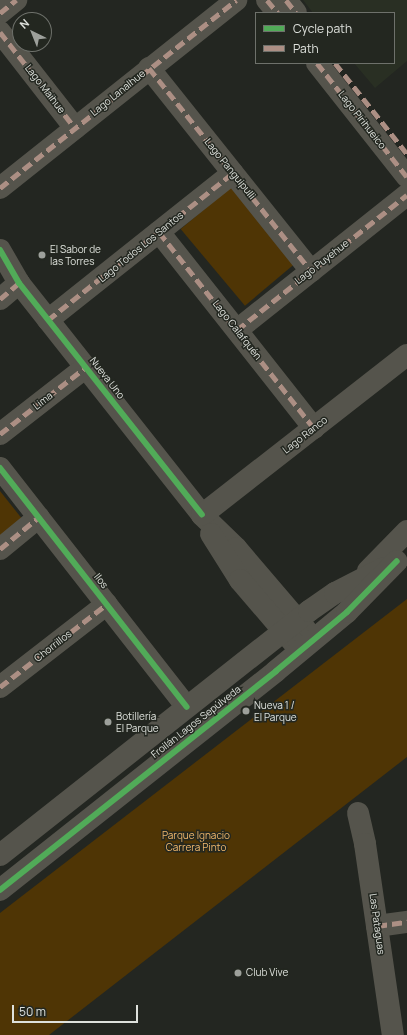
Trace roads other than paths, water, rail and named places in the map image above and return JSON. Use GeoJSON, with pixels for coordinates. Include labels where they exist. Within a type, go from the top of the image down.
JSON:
{"type":"FeatureCollection","features":[{"type":"Feature","properties":{"kind":"street"},"geometry":{"type":"LineString","coordinates":[[0,13],[16,0]]}},
{"type":"Feature","properties":{"kind":"street","name":"Lago Lanalhue"},"geometry":{"type":"LineString","coordinates":[[0,188],[236,0]]}},
{"type":"Feature","properties":{"kind":"street"},"geometry":{"type":"LineString","coordinates":[[267,0],[277,12]]}},
{"type":"Feature","properties":{"kind":"street"},"geometry":{"type":"LineString","coordinates":[[286,0],[295,12]]}},
{"type":"Feature","properties":{"kind":"street","name":"Lago Maihue"},"geometry":{"type":"LineString","coordinates":[[0,32],[75,128]]}},
{"type":"Feature","properties":{"kind":"street","name":"Lago Pirihueico"},"geometry":{"type":"LineString","coordinates":[[318,64],[407,177]]}},
{"type":"Feature","properties":{"kind":"street","name":"Lago Pirihueico"},"geometry":{"type":"LineString","coordinates":[[336,64],[407,154]]}},
{"type":"Feature","properties":{"kind":"street","name":"Lago Panguipulli"},"geometry":{"type":"LineString","coordinates":[[149,68],[311,271]]}},
{"type":"Feature","properties":{"kind":"street","name":"Lago Todos Los Santos"},"geometry":{"type":"LineString","coordinates":[[48,320],[233,173]]}},
{"type":"Feature","properties":{"kind":"street","name":"Lago Puyehue"},"geometry":{"type":"LineString","coordinates":[[237,330],[407,195]]}},
{"type":"Feature","properties":{"kind":"street","name":"Lago Calafquén"},"geometry":{"type":"LineString","coordinates":[[159,232],[314,428]]}},
{"type":"Feature","properties":{"kind":"street","name":"Nueva Uno"},"geometry":{"type":"LineString","coordinates":[[0,250],[19,284],[202,515],[236,548],[290,626],[307,645]]}},
{"type":"Feature","properties":{"kind":"street","name":"Nueva Uno"},"geometry":{"type":"LineString","coordinates":[[0,268],[19,284]]}},
{"type":"Feature","properties":{"kind":"street"},"geometry":{"type":"LineString","coordinates":[[0,298],[19,284]]}},
{"type":"Feature","properties":{"kind":"street","name":"Lago Ranco"},"geometry":{"type":"LineString","coordinates":[[202,515],[407,354]]}},
{"type":"Feature","properties":{"kind":"street","name":"Lima"},"geometry":{"type":"LineString","coordinates":[[0,434],[86,367]]}},
{"type":"Feature","properties":{"kind":"street","name":"Ilos"},"geometry":{"type":"LineString","coordinates":[[0,468],[187,707]]}},
{"type":"Feature","properties":{"kind":"street"},"geometry":{"type":"LineString","coordinates":[[0,549],[39,517]]}},
{"type":"Feature","properties":{"kind":"street","name":"Froilán Lagos Sepúlveda"},"geometry":{"type":"LineString","coordinates":[[0,890],[307,645],[364,586],[392,544],[407,531]]}},
{"type":"Feature","properties":{"kind":"street","name":"Froilán Lagos Sepúlveda"},"geometry":{"type":"LineString","coordinates":[[0,855],[321,602],[364,586],[404,561]]}},
{"type":"Feature","properties":{"kind":"street","name":"Chorrillos"},"geometry":{"type":"LineString","coordinates":[[0,688],[107,604]]}},
{"type":"Feature","properties":{"kind":"street"},"geometry":{"type":"LineString","coordinates":[[113,766],[130,787]]}},
{"type":"Feature","properties":{"kind":"street","name":"Las Pataguas"},"geometry":{"type":"LineString","coordinates":[[358,813],[365,844],[393,1035]]}},
{"type":"Feature","properties":{"kind":"street"},"geometry":{"type":"LineString","coordinates":[[377,926],[407,922]]}},
{"type":"Feature","properties":{"kind":"place","name":"El Sabor de las Torres"},"geometry":{"type":"Point","coordinates":[42,255]}},
{"type":"Feature","properties":{"kind":"place","name":"Nueva 1 / El Parque"},"geometry":{"type":"Point","coordinates":[246,711]}},
{"type":"Feature","properties":{"kind":"place","name":"Botillería El Parque"},"geometry":{"type":"Point","coordinates":[108,722]}},
{"type":"Feature","properties":{"kind":"place","name":"Club Vive"},"geometry":{"type":"Point","coordinates":[238,973]}},
{"type":"Feature","properties":{"kind":"park label","name":"Parque Ignacio Carrera Pinto"},"geometry":{"type":"Point","coordinates":[196,840]}}]}
